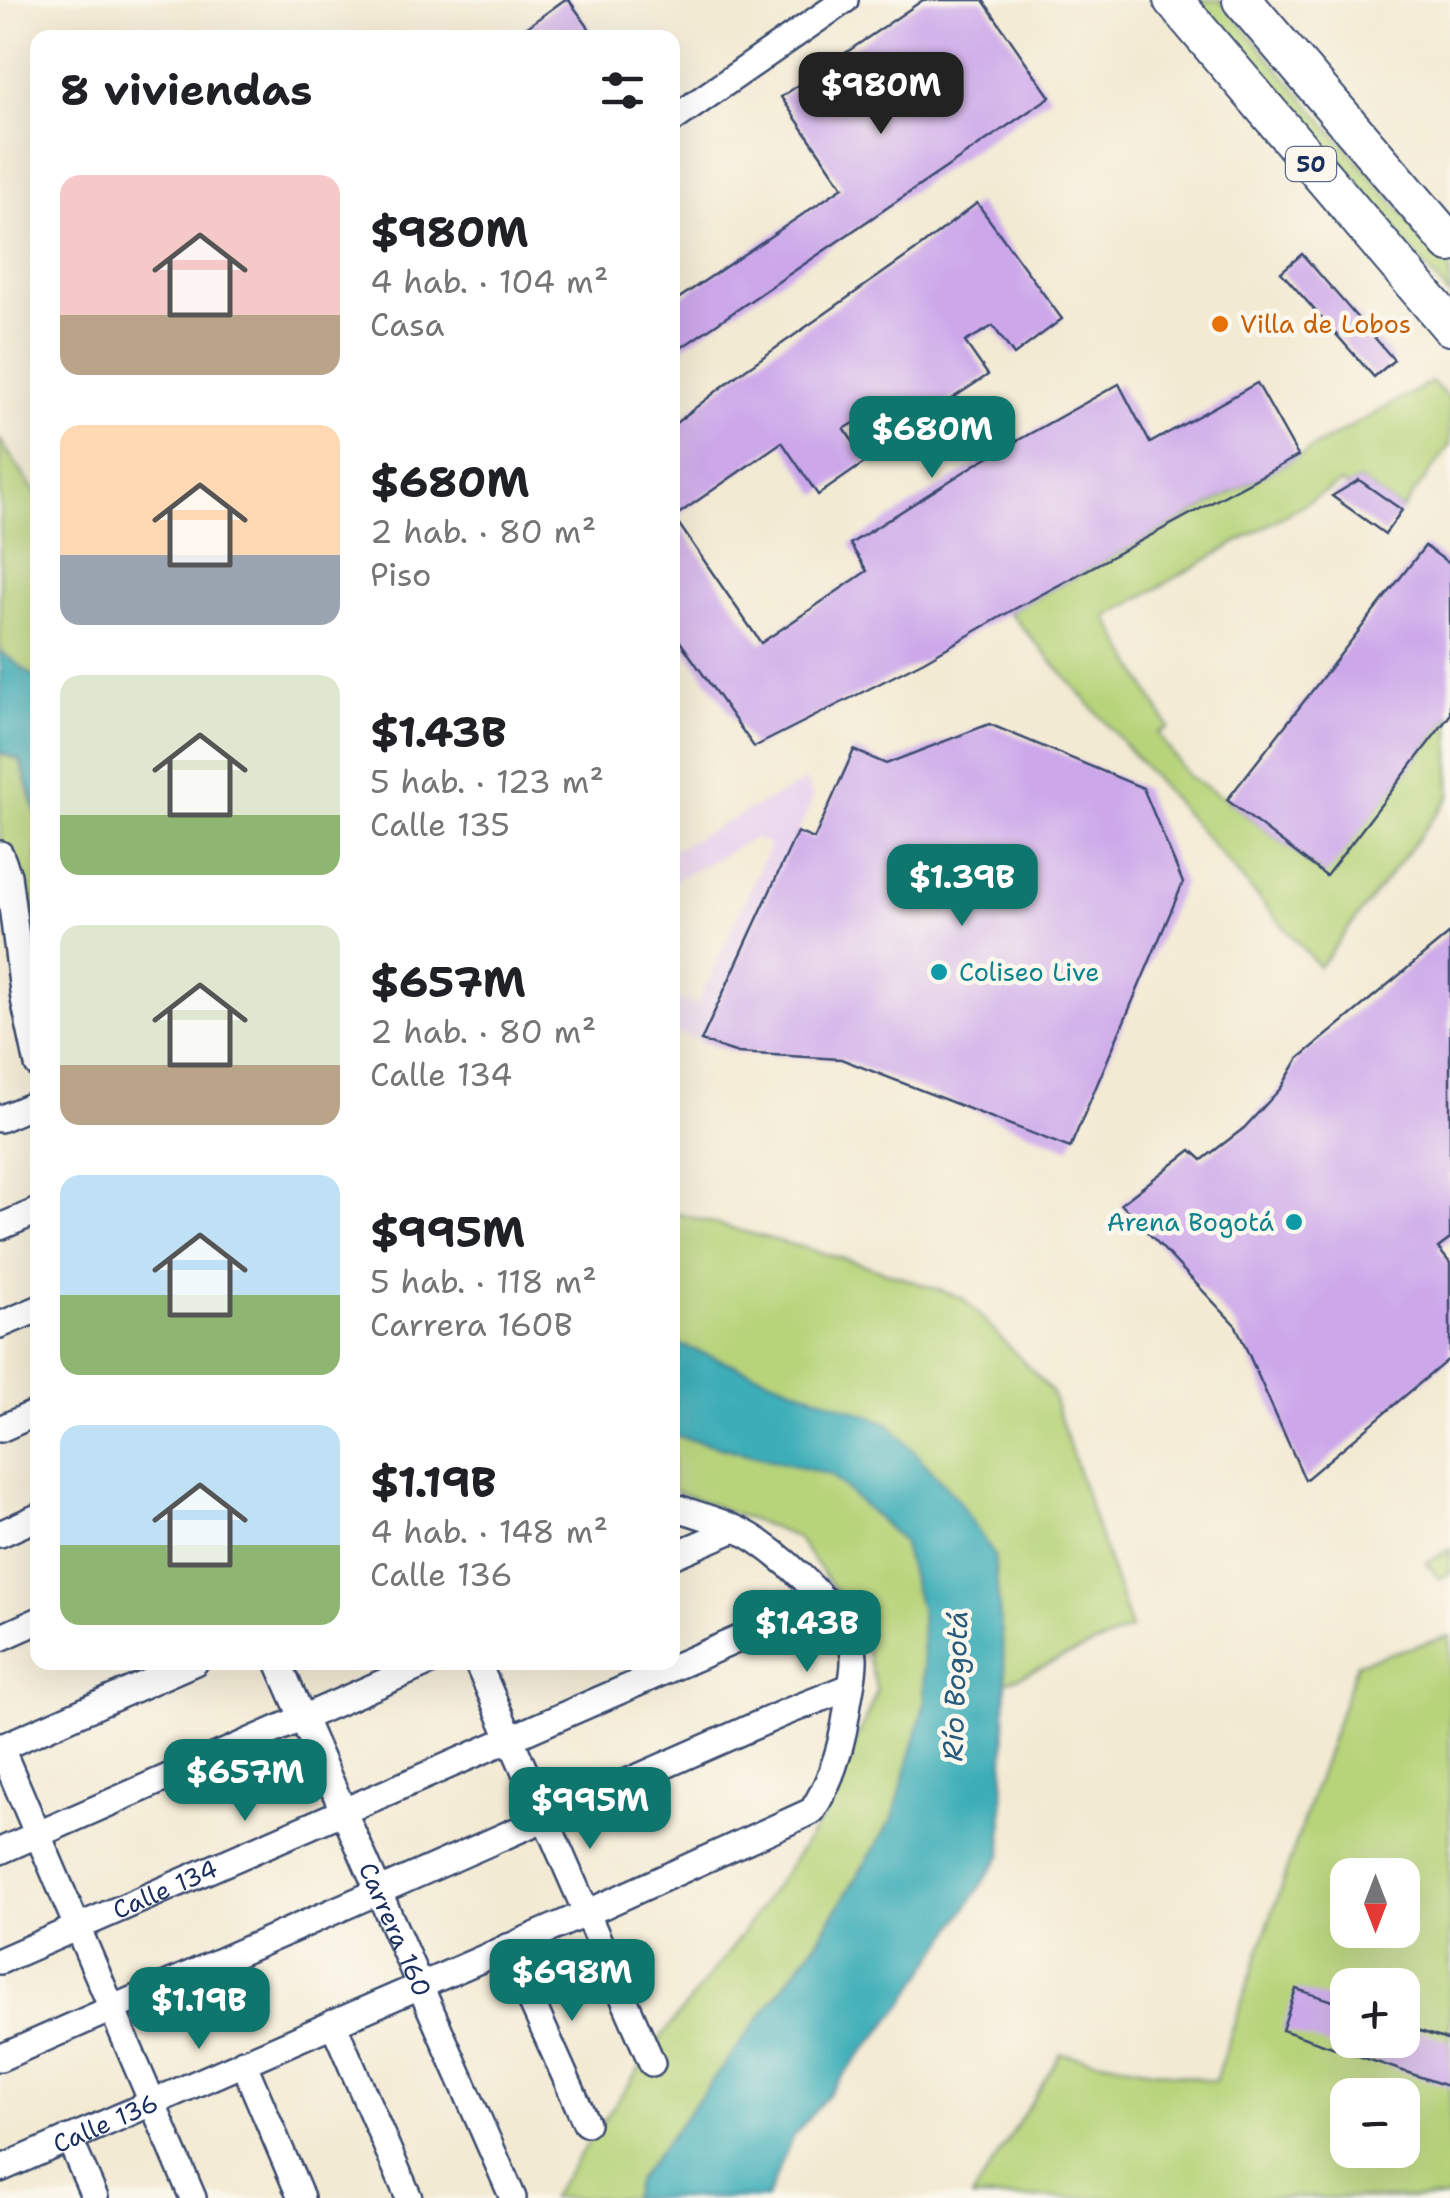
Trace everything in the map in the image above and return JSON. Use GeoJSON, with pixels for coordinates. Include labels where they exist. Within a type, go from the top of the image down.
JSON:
{"type":"FeatureCollection","features":[{"type":"Feature","properties":{"kind":"highway","name":"50"},"geometry":{"type":"LineString","coordinates":[[1174,0],[1450,326]]}},
{"type":"Feature","properties":{"kind":"highway","name":"50"},"geometry":{"type":"LineString","coordinates":[[1242,0],[1450,243]]}},
{"type":"Feature","properties":{"kind":"street"},"geometry":{"type":"LineString","coordinates":[[680,114],[845,0]]}},
{"type":"Feature","properties":{"kind":"street"},"geometry":{"type":"LineString","coordinates":[[0,854],[8,875],[6,905],[30,1028]]}},
{"type":"Feature","properties":{"kind":"street"},"geometry":{"type":"LineString","coordinates":[[0,1010],[24,999]]}},
{"type":"Feature","properties":{"kind":"street"},"geometry":{"type":"LineString","coordinates":[[0,1119],[30,1106]]}},
{"type":"Feature","properties":{"kind":"street"},"geometry":{"type":"LineString","coordinates":[[0,1227],[30,1214]]}},
{"type":"Feature","properties":{"kind":"street"},"geometry":{"type":"LineString","coordinates":[[0,1325],[30,1312]]}},
{"type":"Feature","properties":{"kind":"street"},"geometry":{"type":"LineString","coordinates":[[0,1429],[30,1416]]}},
{"type":"Feature","properties":{"kind":"street"},"geometry":{"type":"LineString","coordinates":[[0,2058],[850,1687],[854,1654],[842,1623],[826,1601],[757,1540],[680,1509]]}},
{"type":"Feature","properties":{"kind":"street"},"geometry":{"type":"LineString","coordinates":[[0,1534],[30,1521]]}},
{"type":"Feature","properties":{"kind":"street"},"geometry":{"type":"LineString","coordinates":[[680,1553],[735,1529]]}},
{"type":"Feature","properties":{"kind":"street","name":"Calle 134"},"geometry":{"type":"LineString","coordinates":[[680,1665],[826,1601]]}},
{"type":"Feature","properties":{"kind":"street"},"geometry":{"type":"LineString","coordinates":[[0,1638],[30,1625]]}},
{"type":"Feature","properties":{"kind":"street"},"geometry":{"type":"LineString","coordinates":[[177,1670],[0,1747],[193,2198]]}},
{"type":"Feature","properties":{"kind":"street","name":"Carrera 160"},"geometry":{"type":"LineString","coordinates":[[282,1670],[512,2198]]}},
{"type":"Feature","properties":{"kind":"street"},"geometry":{"type":"LineString","coordinates":[[0,1851],[412,1670]]}},
{"type":"Feature","properties":{"kind":"street"},"geometry":{"type":"LineString","coordinates":[[481,1670],[652,2063]]}},
{"type":"Feature","properties":{"kind":"street","name":"Calle 134"},"geometry":{"type":"LineString","coordinates":[[0,1961],[668,1670]]}},
{"type":"Feature","properties":{"kind":"street","name":"Calle 136"},"geometry":{"type":"LineString","coordinates":[[0,2169],[812,1811],[827,1788],[836,1760],[850,1687]]}},
{"type":"Feature","properties":{"kind":"street"},"geometry":{"type":"LineString","coordinates":[[507,1948],[586,2123]]}},
{"type":"Feature","properties":{"kind":"street"},"geometry":{"type":"LineString","coordinates":[[332,2024],[410,2198]]}},
{"type":"Feature","properties":{"kind":"street"},"geometry":{"type":"LineString","coordinates":[[243,2062],[302,2198]]}},
{"type":"Feature","properties":{"kind":"street"},"geometry":{"type":"LineString","coordinates":[[69,2138],[95,2198]]}},
{"type":"Feature","properties":{"kind":"shaded area"},"geometry":{"type":"Polygon","coordinates":[[[806,781],[813,799],[701,1041],[680,1034],[680,999],[697,1005],[770,845],[754,838],[680,877],[680,846],[806,781]]]}},
{"type":"Feature","properties":{"kind":"green space"},"geometry":{"type":"Polygon","coordinates":[[[1197,0],[1220,0],[1450,269],[1450,296],[1197,0]]]}},
{"type":"Feature","properties":{"kind":"green space"},"geometry":{"type":"Polygon","coordinates":[[[1432,382],[1450,400],[1450,445],[1402,510],[1359,480],[1347,487],[1341,483],[1107,617],[1169,728],[1158,733],[1188,776],[1227,800],[1325,875],[1450,715],[1450,796],[1319,967],[1009,612],[1432,382]]]}},
{"type":"Feature","properties":{"kind":"green space"},"geometry":{"type":"Polygon","coordinates":[[[0,440],[30,485],[30,674],[0,651],[0,440]]]}},
{"type":"Feature","properties":{"kind":"green space"},"geometry":{"type":"Polygon","coordinates":[[[0,753],[20,761],[30,793],[30,944],[0,837],[0,753]]]}},
{"type":"Feature","properties":{"kind":"green space"},"geometry":{"type":"Polygon","coordinates":[[[680,1214],[859,1263],[963,1298],[1051,1391],[1131,1629],[1006,1682],[994,1555],[888,1423],[680,1345],[680,1214]]]}},
{"type":"Feature","properties":{"kind":"green space"},"geometry":{"type":"Polygon","coordinates":[[[680,1437],[831,1475],[902,1541],[921,1612],[925,1703],[893,1818],[815,1944],[636,2182],[631,2198],[550,2198],[660,2039],[732,1948],[828,1810],[877,1691],[859,1622],[796,1537],[680,1493],[680,1437]]]}},
{"type":"Feature","properties":{"kind":"green space"},"geometry":{"type":"Polygon","coordinates":[[[1450,1549],[1450,1573],[1439,1579],[1427,1563],[1450,1549]]]}},
{"type":"Feature","properties":{"kind":"green space"},"geometry":{"type":"Polygon","coordinates":[[[1450,1636],[1450,2198],[972,2198],[1061,2054],[1215,2081],[1357,1663],[1450,1636]]]}},
{"type":"Feature","properties":{"kind":"water"},"geometry":{"type":"Polygon","coordinates":[[[0,651],[30,674],[30,791],[21,761],[0,752],[0,651]]]}},
{"type":"Feature","properties":{"kind":"water","name":"Río Bogotá"},"geometry":{"type":"Polygon","coordinates":[[[680,1345],[888,1423],[955,1496],[994,1555],[1006,1682],[1002,1854],[904,2003],[792,2138],[767,2198],[631,2198],[636,2182],[815,1945],[893,1818],[925,1703],[921,1612],[902,1541],[831,1475],[680,1437],[680,1345]]]}},
{"type":"Feature","properties":{"kind":"building"},"geometry":{"type":"Polygon","coordinates":[[[569,0],[590,30],[523,30],[569,0]]]}},
{"type":"Feature","properties":{"kind":"building"},"geometry":{"type":"Polygon","coordinates":[[[923,0],[983,0],[1050,97],[680,349],[680,298],[843,187],[781,97],[923,0]]]}},
{"type":"Feature","properties":{"kind":"building"},"geometry":{"type":"Polygon","coordinates":[[[977,203],[1062,319],[1014,355],[993,326],[965,342],[988,375],[893,442],[872,412],[844,429],[867,461],[818,495],[782,442],[680,513],[680,420],[977,203]]]}},
{"type":"Feature","properties":{"kind":"building"},"geometry":{"type":"Polygon","coordinates":[[[1302,254],[1394,360],[1374,377],[1281,272],[1302,254]]]}},
{"type":"Feature","properties":{"kind":"building"},"geometry":{"type":"Polygon","coordinates":[[[1257,383],[1298,456],[924,661],[754,747],[680,641],[680,526],[761,643],[867,571],[850,544],[981,461],[1119,384],[1150,443],[1257,383]]]}},
{"type":"Feature","properties":{"kind":"building"},"geometry":{"type":"Polygon","coordinates":[[[1359,480],[1402,510],[1385,534],[1332,496],[1359,480]]]}},
{"type":"Feature","properties":{"kind":"building"},"geometry":{"type":"Polygon","coordinates":[[[1425,546],[1450,564],[1450,715],[1326,876],[1227,800],[1425,546]]]}},
{"type":"Feature","properties":{"kind":"building","name":"Coliseo Live"},"geometry":{"type":"Polygon","coordinates":[[[989,724],[1143,788],[1183,883],[1070,1148],[841,1059],[738,1053],[701,1041],[797,832],[814,839],[854,750],[886,764],[989,724]]]}},
{"type":"Feature","properties":{"kind":"building","name":"Arena Bogotá"},"geometry":{"type":"Polygon","coordinates":[[[1450,933],[1450,1239],[1438,1248],[1450,1263],[1450,1358],[1305,1480],[1236,1326],[1121,1204],[1191,1150],[1202,1160],[1244,1128],[1281,1088],[1298,1059],[1450,933]]]}},
{"type":"Feature","properties":{"kind":"building"},"geometry":{"type":"Polygon","coordinates":[[[1296,1989],[1330,2000],[1330,2046],[1282,2030],[1296,1989]]]}},
{"type":"Feature","properties":{"kind":"building"},"geometry":{"type":"Polygon","coordinates":[[[1420,2031],[1450,2041],[1450,2087],[1365,2058],[1420,2058],[1420,2031]]]}},
{"type":"Feature","properties":{"kind":"place","name":"Villa de Lobos"},"geometry":{"type":"Point","coordinates":[1220,324]}},
{"type":"Feature","properties":{"kind":"place","name":"Coliseo Live"},"geometry":{"type":"Point","coordinates":[939,972]}},
{"type":"Feature","properties":{"kind":"place","name":"Arena Bogotá"},"geometry":{"type":"Point","coordinates":[1294,1222]}}]}
